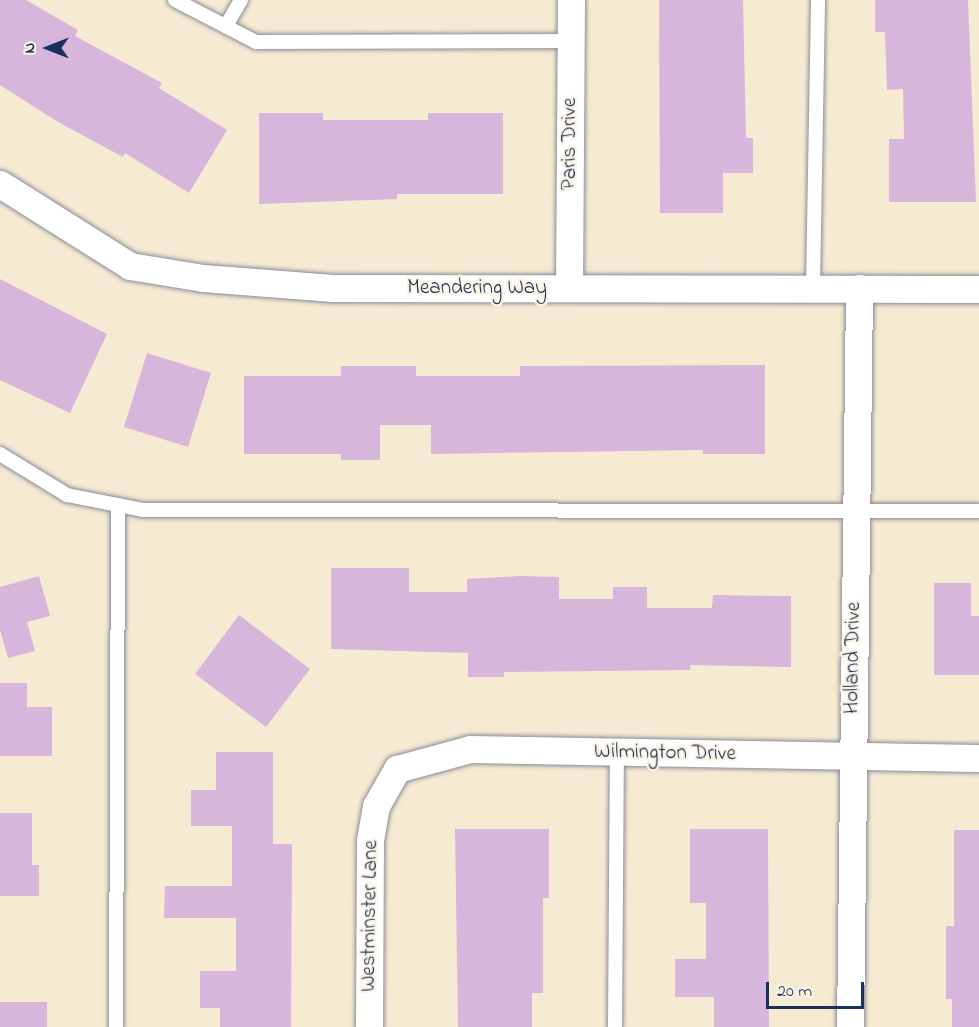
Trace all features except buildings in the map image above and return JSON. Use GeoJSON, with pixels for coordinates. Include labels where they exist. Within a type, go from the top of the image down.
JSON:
{"type":"FeatureCollection","features":[{"type":"Feature","properties":{"kind":"street","name":"Paris Drive"},"geometry":{"type":"LineString","coordinates":[[569,288],[571,0]]}},
{"type":"Feature","properties":{"kind":"street","name":"Meandering Way"},"geometry":{"type":"LineString","coordinates":[[0,184],[130,266],[203,278],[333,288],[979,289]]}},
{"type":"Feature","properties":{"kind":"street","name":"Holland Drive"},"geometry":{"type":"LineString","coordinates":[[850,1027],[851,756],[859,288]]}},
{"type":"Feature","properties":{"kind":"street","name":"Wilmington Drive"},"geometry":{"type":"LineString","coordinates":[[376,806],[397,769],[470,749],[979,758]]}},
{"type":"Feature","properties":{"kind":"street","name":"Westminster Lane"},"geometry":{"type":"LineString","coordinates":[[369,1027],[370,840],[376,806]]}},
{"type":"Feature","properties":{"kind":"lane"},"geometry":{"type":"LineString","coordinates":[[175,0],[256,42],[571,41]]}},
{"type":"Feature","properties":{"kind":"lane"},"geometry":{"type":"LineString","coordinates":[[226,26],[241,0]]}},
{"type":"Feature","properties":{"kind":"lane"},"geometry":{"type":"LineString","coordinates":[[813,288],[818,0]]}},
{"type":"Feature","properties":{"kind":"lane"},"geometry":{"type":"LineString","coordinates":[[0,453],[67,495],[143,510],[979,511]]}},
{"type":"Feature","properties":{"kind":"lane"},"geometry":{"type":"LineString","coordinates":[[116,1027],[118,505]]}},
{"type":"Feature","properties":{"kind":"lane"},"geometry":{"type":"LineString","coordinates":[[615,1027],[617,752]]}}]}
